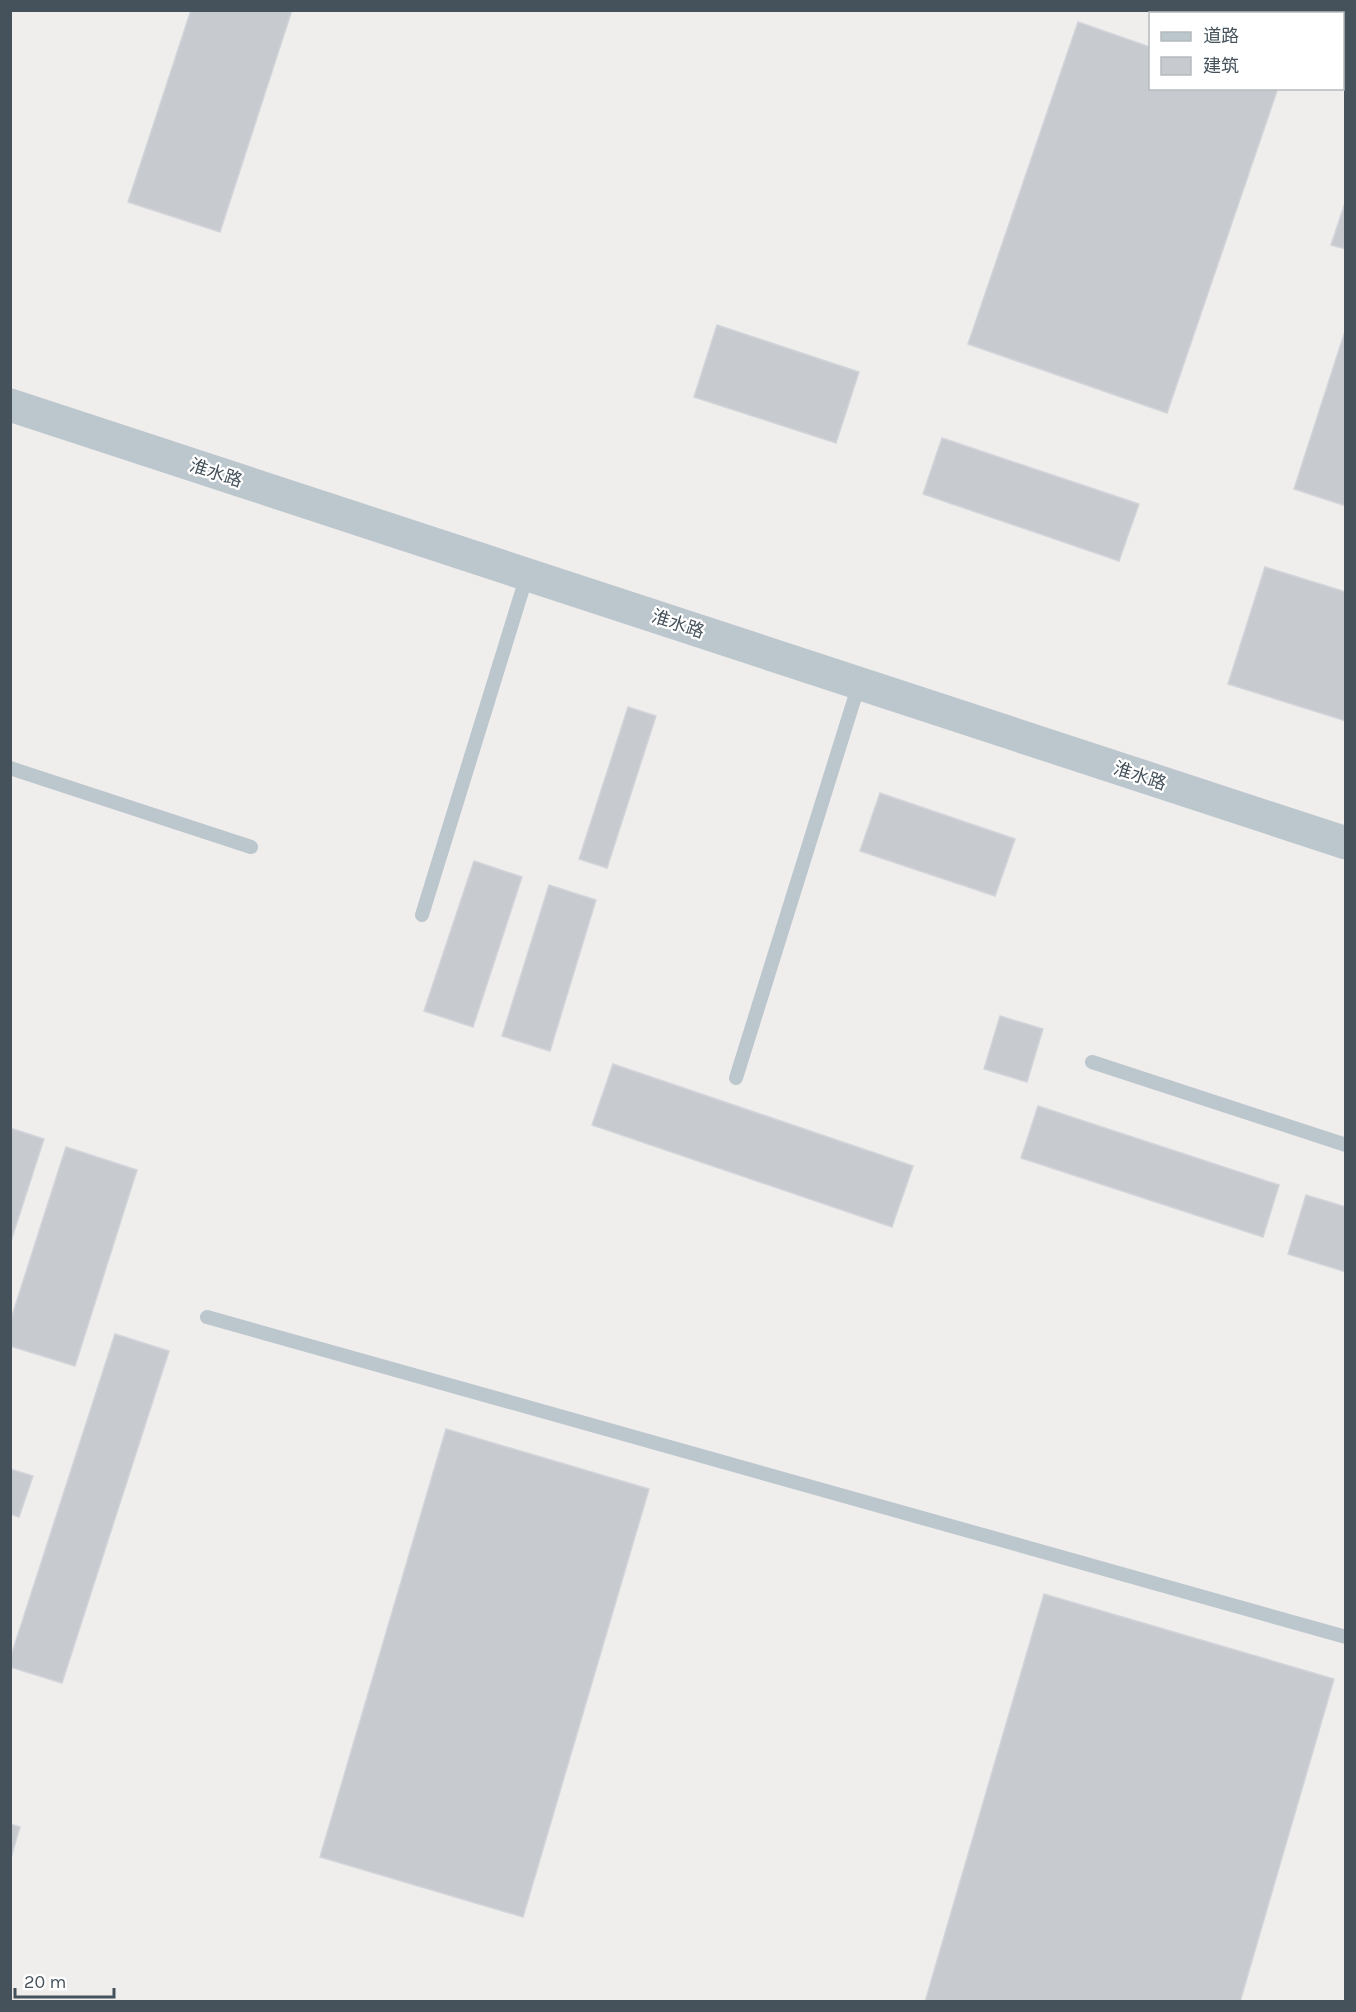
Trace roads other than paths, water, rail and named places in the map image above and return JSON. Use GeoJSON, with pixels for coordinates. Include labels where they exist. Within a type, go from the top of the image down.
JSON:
{"type":"FeatureCollection","features":[{"type":"Feature","properties":{"kind":"street","name":"淮水路"},"geometry":{"type":"LineString","coordinates":[[10,405],[1346,843]]}},
{"type":"Feature","properties":{"kind":"lane"},"geometry":{"type":"LineString","coordinates":[[422,915],[527,575]]}},
{"type":"Feature","properties":{"kind":"lane"},"geometry":{"type":"LineString","coordinates":[[735,1078],[859,684]]}},
{"type":"Feature","properties":{"kind":"lane"},"geometry":{"type":"LineString","coordinates":[[10,768],[251,847]]}},
{"type":"Feature","properties":{"kind":"lane"},"geometry":{"type":"LineString","coordinates":[[1092,1062],[1346,1145]]}},
{"type":"Feature","properties":{"kind":"lane"},"geometry":{"type":"LineString","coordinates":[[207,1317],[1346,1637]]}}]}
